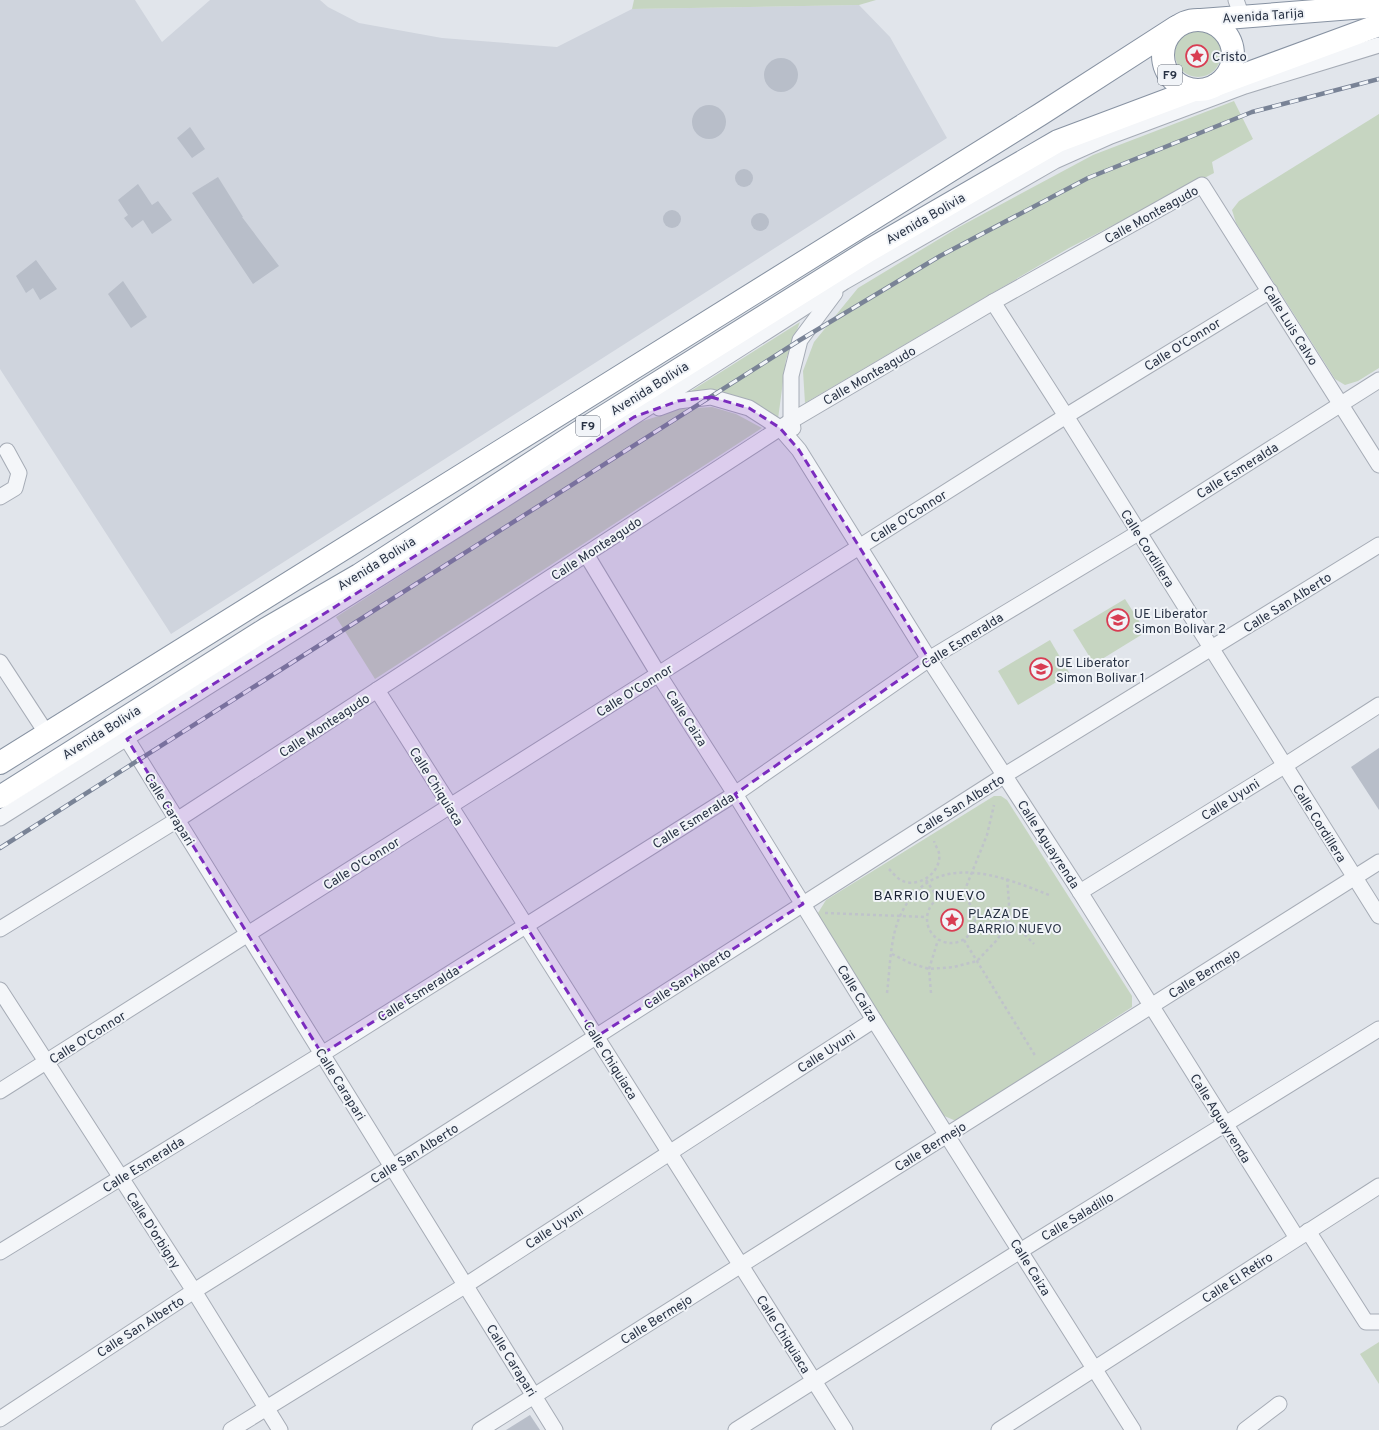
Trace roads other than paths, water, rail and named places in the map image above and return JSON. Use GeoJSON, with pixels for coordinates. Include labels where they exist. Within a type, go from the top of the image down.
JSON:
{"type":"FeatureCollection","features":[{"type":"Feature","properties":{"kind":"highway","name":"Avenida Tarija"},"geometry":{"type":"LineString","coordinates":[[1186,24],[1239,8],[1316,11],[1379,6]]}},
{"type":"Feature","properties":{"kind":"highway"},"geometry":{"type":"LineString","coordinates":[[1369,29],[1379,18]]}},
{"type":"Feature","properties":{"kind":"highway","name":"F9"},"geometry":{"type":"LineString","coordinates":[[1204,88],[1224,79],[1230,69],[1233,57],[1231,45],[1226,35],[1218,26],[1207,21],[1186,24],[1168,36],[1164,48],[1165,65],[1173,80],[1183,87],[1204,88],[1369,29]]}},
{"type":"Feature","properties":{"kind":"highway","name":"Avenida Bolivia"},"geometry":{"type":"LineString","coordinates":[[0,763],[1186,24]]}},
{"type":"Feature","properties":{"kind":"highway","name":"Avenida Bolivia"},"geometry":{"type":"LineString","coordinates":[[0,797],[266,629],[359,575],[579,432],[868,251],[1058,141],[1204,88]]}},
{"type":"Feature","properties":{"kind":"street"},"geometry":{"type":"LineString","coordinates":[[1316,11],[1356,0]]}},
{"type":"Feature","properties":{"kind":"street"},"geometry":{"type":"LineString","coordinates":[[0,818],[127,739],[844,282],[1055,161],[1111,136],[1245,86],[1379,45]]}},
{"type":"Feature","properties":{"kind":"street","name":"Calle Luis Calvo"},"geometry":{"type":"LineString","coordinates":[[1202,185],[1379,464]]}},
{"type":"Feature","properties":{"kind":"street","name":"Calle Monteagudo"},"geometry":{"type":"LineString","coordinates":[[0,929],[177,820],[785,425],[993,302],[1202,185]]}},
{"type":"Feature","properties":{"kind":"street"},"geometry":{"type":"LineString","coordinates":[[785,425],[791,376],[800,340],[868,251]]}},
{"type":"Feature","properties":{"kind":"street","name":"Calle O'Connor"},"geometry":{"type":"LineString","coordinates":[[0,1091],[1066,416],[1270,290]]}},
{"type":"Feature","properties":{"kind":"street","name":"Calle Cordillera"},"geometry":{"type":"LineString","coordinates":[[993,302],[1379,916]]}},
{"type":"Feature","properties":{"kind":"street","name":"Calle Esmeralda"},"geometry":{"type":"LineString","coordinates":[[0,1252],[322,1054],[735,794],[929,659],[1138,533],[1379,380]]}},
{"type":"Feature","properties":{"kind":"street","name":"Calle Aguayrenda"},"geometry":{"type":"LineString","coordinates":[[634,417],[678,401],[711,397],[749,408],[785,425],[929,659],[1080,892],[1150,1006],[1226,1125],[1302,1235],[1366,1322],[1379,1322]]}},
{"type":"Feature","properties":{"kind":"street"},"geometry":{"type":"LineString","coordinates":[[0,497],[15,488],[19,473],[7,451]]}},
{"type":"Feature","properties":{"kind":"street","name":"Calle San Alberto"},"geometry":{"type":"LineString","coordinates":[[0,1419],[194,1291],[392,1167],[1005,775],[1379,545]]}},
{"type":"Feature","properties":{"kind":"street","name":"Calle Caiza"},"geometry":{"type":"LineString","coordinates":[[586,554],[659,675],[735,794],[874,1020],[1096,1369],[1133,1430]]}},
{"type":"Feature","properties":{"kind":"street"},"geometry":{"type":"LineString","coordinates":[[0,662],[46,734]]}},
{"type":"Feature","properties":{"kind":"street","name":"Calle Chiquiaca"},"geometry":{"type":"LineString","coordinates":[[377,690],[845,1430]]}},
{"type":"Feature","properties":{"kind":"street","name":"Calle Uyuni"},"geometry":{"type":"LineString","coordinates":[[1080,892],[1284,766],[1379,705]]}},
{"type":"Feature","properties":{"kind":"street","name":"Calle Carapari"},"geometry":{"type":"LineString","coordinates":[[127,739],[555,1430]]}},
{"type":"Feature","properties":{"kind":"street","name":"Calle Bermejo"},"geometry":{"type":"LineString","coordinates":[[480,1430],[1379,862]]}},
{"type":"Feature","properties":{"kind":"street","name":"Calle D'orbigny"},"geometry":{"type":"LineString","coordinates":[[0,990],[194,1291],[280,1430]]}},
{"type":"Feature","properties":{"kind":"street","name":"Calle Uyuni"},"geometry":{"type":"LineString","coordinates":[[231,1430],[466,1285],[874,1020]]}},
{"type":"Feature","properties":{"kind":"street","name":"Calle Saladillo"},"geometry":{"type":"LineString","coordinates":[[736,1430],[1020,1251],[1379,1029]]}},
{"type":"Feature","properties":{"kind":"street","name":"Calle El Retiro"},"geometry":{"type":"LineString","coordinates":[[1096,1369],[1379,1186]]}},
{"type":"Feature","properties":{"kind":"street"},"geometry":{"type":"LineString","coordinates":[[999,1430],[1096,1369]]}},
{"type":"Feature","properties":{"kind":"street"},"geometry":{"type":"LineString","coordinates":[[1245,1430],[1279,1404]]}},
{"type":"Feature","properties":{"kind":"railway"},"geometry":{"type":"LineString","coordinates":[[0,848],[800,340],[940,256],[1088,178],[1252,112],[1379,79]]}},
{"type":"Feature","properties":{"kind":"place","name":"Cristo"},"geometry":{"type":"Point","coordinates":[1197,56]}},
{"type":"Feature","properties":{"kind":"place","name":"UE Liberator Simon Bolivar 2"},"geometry":{"type":"Point","coordinates":[1118,620]}},
{"type":"Feature","properties":{"kind":"place","name":"UE Liberator Simon Bolivar 1"},"geometry":{"type":"Point","coordinates":[1041,669]}},
{"type":"Feature","properties":{"kind":"place","name":"PLAZA DE BARRIO NUEVO"},"geometry":{"type":"Point","coordinates":[952,920]}},
{"type":"Feature","properties":{"kind":"district","name":"BARRIO NUEVO"},"geometry":{"type":"Point","coordinates":[930,895]}}]}
